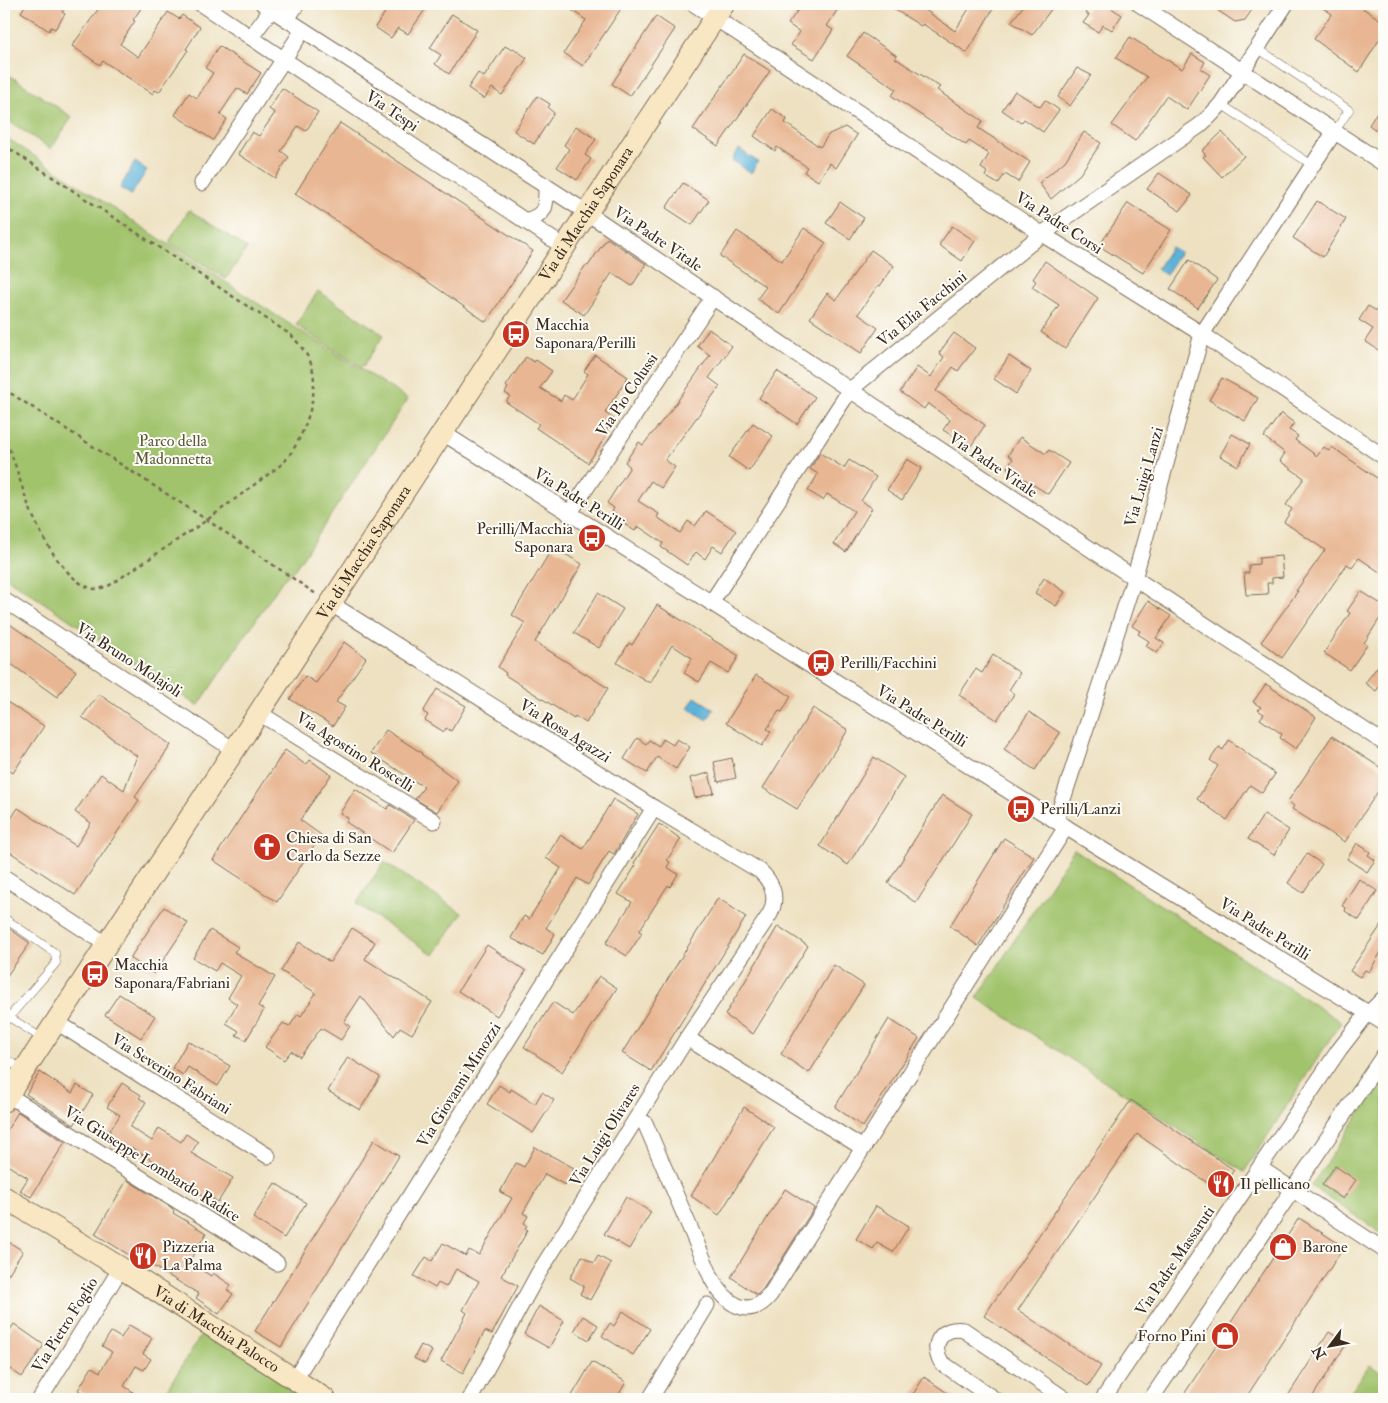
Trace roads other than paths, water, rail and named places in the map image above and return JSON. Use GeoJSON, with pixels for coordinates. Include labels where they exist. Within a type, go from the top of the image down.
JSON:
{"type":"FeatureCollection","features":[{"type":"Feature","properties":{"kind":"street","name":"Via Tespi"},"geometry":{"type":"LineString","coordinates":[[201,4],[564,247]]}},
{"type":"Feature","properties":{"kind":"street"},"geometry":{"type":"LineString","coordinates":[[287,19],[297,4]]}},
{"type":"Feature","properties":{"kind":"street","name":"Via Padre Corsi"},"geometry":{"type":"LineString","coordinates":[[694,4],[719,11],[1042,234],[1202,334],[1384,458]]}},
{"type":"Feature","properties":{"kind":"street"},"geometry":{"type":"LineString","coordinates":[[1139,4],[1384,164]]}},
{"type":"Feature","properties":{"kind":"street"},"geometry":{"type":"LineString","coordinates":[[1257,48],[1286,4]]}},
{"type":"Feature","properties":{"kind":"street","name":"Via Tespi"},"geometry":{"type":"LineString","coordinates":[[267,7],[586,212]]}},
{"type":"Feature","properties":{"kind":"street"},"geometry":{"type":"LineString","coordinates":[[251,36],[267,7]]}},
{"type":"Feature","properties":{"kind":"street","name":"Via di Macchia Saponara"},"geometry":{"type":"LineString","coordinates":[[6,1098],[719,11]]}},
{"type":"Feature","properties":{"kind":"street"},"geometry":{"type":"LineString","coordinates":[[202,183],[303,30]]}},
{"type":"Feature","properties":{"kind":"street","name":"Via Elia Facchini"},"geometry":{"type":"LineString","coordinates":[[711,603],[850,390],[1042,234],[1199,126],[1221,104],[1257,48]]}},
{"type":"Feature","properties":{"kind":"street","name":"Via Luigi Lanzi"},"geometry":{"type":"LineString","coordinates":[[645,1123],[712,1279],[726,1299],[736,1305],[747,1308],[757,1305],[770,1295],[863,1148],[1061,824],[1134,579],[1202,334],[1335,132]]}},
{"type":"Feature","properties":{"kind":"street"},"geometry":{"type":"LineString","coordinates":[[524,221],[537,218],[542,213],[546,201],[546,186]]}},
{"type":"Feature","properties":{"kind":"street","name":"Via Padre Vitale"},"geometry":{"type":"LineString","coordinates":[[586,212],[1134,579],[1384,743]]}},
{"type":"Feature","properties":{"kind":"street","name":"Via Pio Colussi"},"geometry":{"type":"LineString","coordinates":[[570,514],[713,297]]}},
{"type":"Feature","properties":{"kind":"street","name":"Via Padre Perilli"},"geometry":{"type":"LineString","coordinates":[[443,433],[1061,824],[1384,1023]]}},
{"type":"Feature","properties":{"kind":"street","name":"Via Bruno Molajoli"},"geometry":{"type":"LineString","coordinates":[[4,600],[234,750]]}},
{"type":"Feature","properties":{"kind":"street","name":"Via Rosa Agazzi"},"geometry":{"type":"LineString","coordinates":[[330,603],[654,808],[760,871],[770,881],[774,894]]}},
{"type":"Feature","properties":{"kind":"street","name":"Via Agostino Roscelli"},"geometry":{"type":"LineString","coordinates":[[259,713],[434,821]]}},
{"type":"Feature","properties":{"kind":"street","name":"Via Giovanni Minozzi"},"geometry":{"type":"LineString","coordinates":[[294,1380],[654,808]]}},
{"type":"Feature","properties":{"kind":"street"},"geometry":{"type":"LineString","coordinates":[[4,877],[106,944]]}},
{"type":"Feature","properties":{"kind":"street","name":"Via Luigi Olivares"},"geometry":{"type":"LineString","coordinates":[[470,1399],[538,1274],[687,1038],[770,914],[774,904],[774,894]]}},
{"type":"Feature","properties":{"kind":"street","name":"Via Padre Massaruti"},"geometry":{"type":"LineString","coordinates":[[1103,1399],[1339,1050],[1369,1013],[1384,998]]}},
{"type":"Feature","properties":{"kind":"street","name":"Via Severino Fabriani"},"geometry":{"type":"LineString","coordinates":[[55,1021],[268,1156]]}},
{"type":"Feature","properties":{"kind":"street"},"geometry":{"type":"LineString","coordinates":[[687,1038],[863,1148]]}},
{"type":"Feature","properties":{"kind":"street"},"geometry":{"type":"LineString","coordinates":[[1151,1399],[1384,1055]]}},
{"type":"Feature","properties":{"kind":"street","name":"Via Giuseppe Lombardo Radice"},"geometry":{"type":"LineString","coordinates":[[6,1098],[277,1262]]}},
{"type":"Feature","properties":{"kind":"street"},"geometry":{"type":"LineString","coordinates":[[1260,1168],[1384,1250]]}},
{"type":"Feature","properties":{"kind":"street","name":"Via di Macchia Palocco"},"geometry":{"type":"LineString","coordinates":[[4,1197],[121,1268],[326,1399]]}},
{"type":"Feature","properties":{"kind":"street","name":"Via Pietro Foglio"},"geometry":{"type":"LineString","coordinates":[[40,1399],[121,1268]]}},
{"type":"Feature","properties":{"kind":"street"},"geometry":{"type":"LineString","coordinates":[[650,1399],[707,1305]]}},
{"type":"Feature","properties":{"kind":"street"},"geometry":{"type":"LineString","coordinates":[[994,1399],[942,1363],[938,1355],[937,1346],[939,1338],[943,1334],[953,1329],[964,1330],[1065,1399]]}},
{"type":"Feature","properties":{"kind":"lane"},"geometry":{"type":"LineString","coordinates":[[1257,48],[1349,110],[1335,132]]}},
{"type":"Feature","properties":{"kind":"lane"},"geometry":{"type":"LineString","coordinates":[[1221,104],[1312,165]]}},
{"type":"Feature","properties":{"kind":"lane"},"geometry":{"type":"LineString","coordinates":[[4,918],[55,953],[56,964],[6,1020],[44,1039]]}},
{"type":"Feature","properties":{"kind":"lane"},"geometry":{"type":"LineString","coordinates":[[4,1058],[24,1070]]}},
{"type":"Feature","properties":{"kind":"water"},"geometry":{"type":"Polygon","coordinates":[[[739,149],[758,162],[751,173],[732,160],[739,149]]]}},
{"type":"Feature","properties":{"kind":"water"},"geometry":{"type":"Polygon","coordinates":[[[135,162],[147,170],[131,195],[120,188],[135,162]]]}},
{"type":"Feature","properties":{"kind":"water"},"geometry":{"type":"Polygon","coordinates":[[[1171,247],[1180,252],[1166,275],[1157,269],[1171,247]]]}},
{"type":"Feature","properties":{"kind":"water"},"geometry":{"type":"Polygon","coordinates":[[[695,697],[714,709],[707,720],[688,708],[695,697]]]}},
{"type":"Feature","properties":{"kind":"place","name":"Macchia Saponara/Perilli"},"geometry":{"type":"Point","coordinates":[516,334]}},
{"type":"Feature","properties":{"kind":"place","name":"Perilli/Macchia Saponara"},"geometry":{"type":"Point","coordinates":[592,538]}},
{"type":"Feature","properties":{"kind":"place","name":"Perilli/Facchini"},"geometry":{"type":"Point","coordinates":[821,663]}},
{"type":"Feature","properties":{"kind":"place","name":"Perilli/Lanzi"},"geometry":{"type":"Point","coordinates":[1021,809]}},
{"type":"Feature","properties":{"kind":"place","name":"Chiesa di San Carlo da Sezze"},"geometry":{"type":"Point","coordinates":[267,847]}},
{"type":"Feature","properties":{"kind":"place","name":"Macchia Saponara/Fabriani"},"geometry":{"type":"Point","coordinates":[95,974]}},
{"type":"Feature","properties":{"kind":"place","name":"Il pellicano"},"geometry":{"type":"Point","coordinates":[1221,1184]}},
{"type":"Feature","properties":{"kind":"place","name":"Barone"},"geometry":{"type":"Point","coordinates":[1283,1247]}},
{"type":"Feature","properties":{"kind":"place","name":"Pizzeria La Palma"},"geometry":{"type":"Point","coordinates":[143,1256]}},
{"type":"Feature","properties":{"kind":"place","name":"Forno Pini"},"geometry":{"type":"Point","coordinates":[1225,1336]}},
{"type":"Feature","properties":{"kind":"park label","name":"Parco della Madonnetta"},"geometry":{"type":"Point","coordinates":[173,450]}}]}
